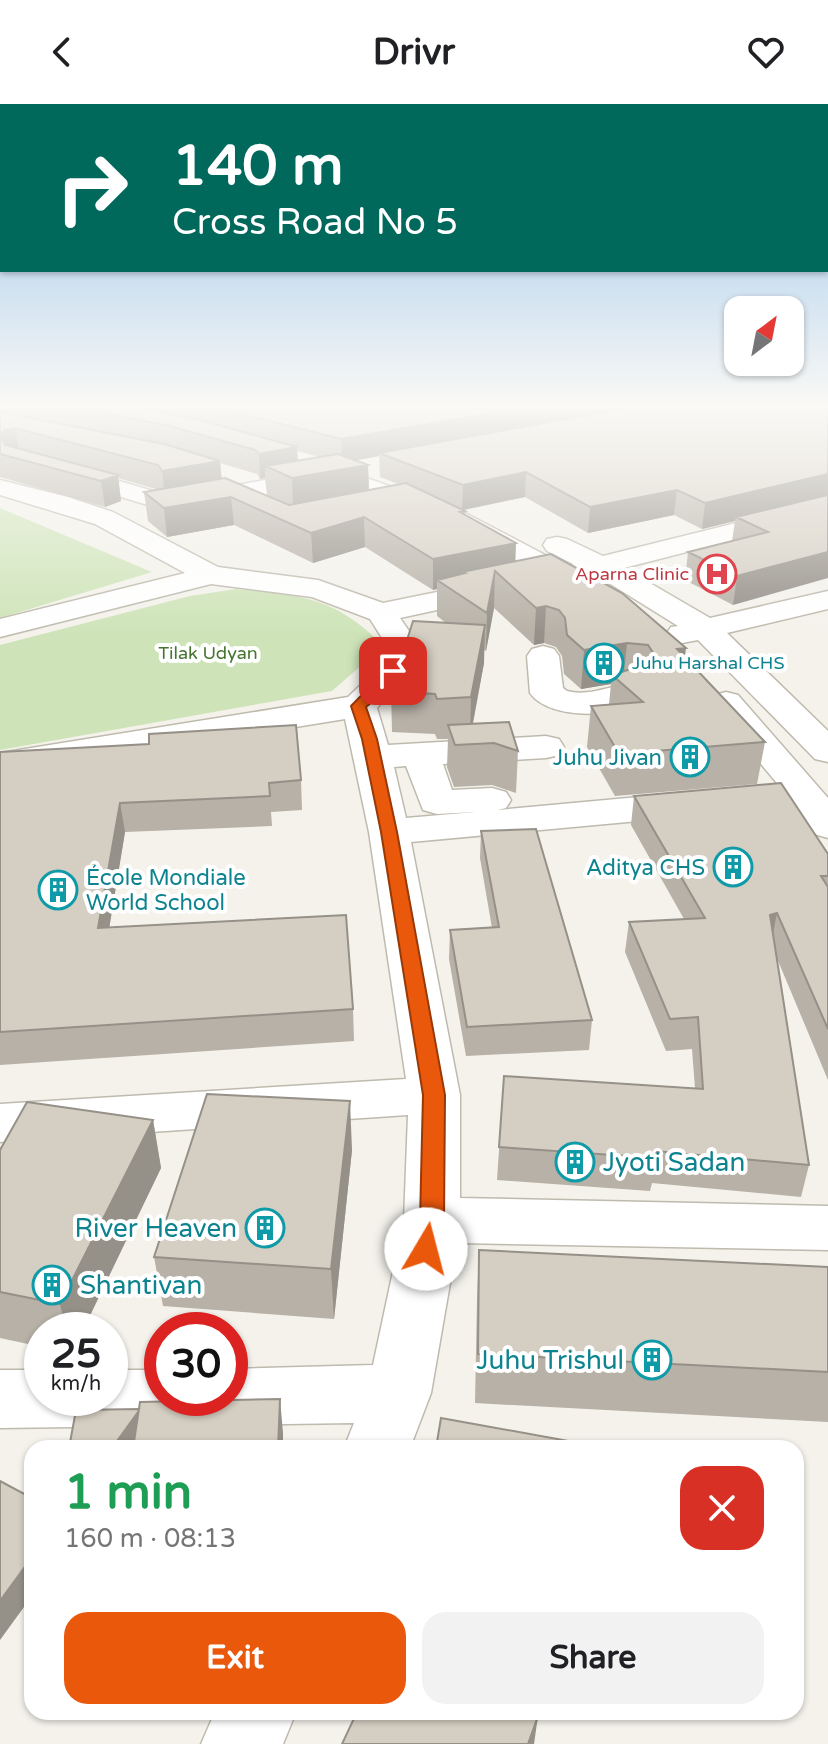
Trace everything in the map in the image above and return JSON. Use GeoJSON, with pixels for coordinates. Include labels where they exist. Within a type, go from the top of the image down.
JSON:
{"type":"FeatureCollection","features":[{"type":"Feature","properties":{"kind":"street"},"geometry":{"type":"LineString","coordinates":[[97,483],[151,498]]}},
{"type":"Feature","properties":{"kind":"street"},"geometry":{"type":"LineString","coordinates":[[104,518],[299,483]]}},
{"type":"Feature","properties":{"kind":"street"},"geometry":{"type":"LineString","coordinates":[[336,483],[455,500],[600,566],[704,628],[828,751]]}},
{"type":"Feature","properties":{"kind":"street"},"geometry":{"type":"LineString","coordinates":[[364,483],[488,536],[564,575],[604,600]]}},
{"type":"Feature","properties":{"kind":"street"},"geometry":{"type":"LineString","coordinates":[[0,487],[59,502],[104,518],[211,575],[318,589],[381,613],[564,575],[828,508]]}},
{"type":"Feature","properties":{"kind":"street"},"geometry":{"type":"LineString","coordinates":[[386,492],[455,500]]}},
{"type":"Feature","properties":{"kind":"street"},"geometry":{"type":"LineString","coordinates":[[488,536],[519,527]]}},
{"type":"Feature","properties":{"kind":"street"},"geometry":{"type":"LineString","coordinates":[[0,628],[211,575]]}},
{"type":"Feature","properties":{"kind":"street"},"geometry":{"type":"LineString","coordinates":[[677,656],[704,628],[828,600]]}},
{"type":"Feature","properties":{"kind":"street"},"geometry":{"type":"LineString","coordinates":[[0,764],[359,706],[377,691],[393,671],[400,641],[381,613]]}},
{"type":"Feature","properties":{"kind":"street"},"geometry":{"type":"LineString","coordinates":[[543,656],[547,693],[552,697],[572,702],[605,701],[628,690]]}},
{"type":"Feature","properties":{"kind":"street"},"geometry":{"type":"LineString","coordinates":[[677,656],[739,662]]}},
{"type":"Feature","properties":{"kind":"street"},"geometry":{"type":"LineString","coordinates":[[677,656],[806,794],[828,826]]}},
{"type":"Feature","properties":{"kind":"street"},"geometry":{"type":"LineString","coordinates":[[248,1401],[388,1420],[432,1220],[434,1095],[389,832],[359,706]]}},
{"type":"Feature","properties":{"kind":"street"},"geometry":{"type":"LineString","coordinates":[[373,757],[546,747]]}},
{"type":"Feature","properties":{"kind":"street"},"geometry":{"type":"LineString","coordinates":[[421,754],[437,802],[525,800]]}},
{"type":"Feature","properties":{"kind":"street"},"geometry":{"type":"LineString","coordinates":[[389,832],[806,794]]}},
{"type":"Feature","properties":{"kind":"street"},"geometry":{"type":"LineString","coordinates":[[0,1123],[434,1095]]}},
{"type":"Feature","properties":{"kind":"street"},"geometry":{"type":"LineString","coordinates":[[432,1220],[828,1228]]}},
{"type":"Feature","properties":{"kind":"street"},"geometry":{"type":"LineString","coordinates":[[0,1399],[144,1398]]}},
{"type":"Feature","properties":{"kind":"street"},"geometry":{"type":"LineString","coordinates":[[241,1744],[253,1720]]}},
{"type":"Feature","properties":{"kind":"green space"},"geometry":{"type":"Polygon","coordinates":[[[0,508],[152,572],[0,618],[0,508]]]}},
{"type":"Feature","properties":{"kind":"green space","name":"Tilak Udyan"},"geometry":{"type":"Polygon","coordinates":[[[236,589],[295,596],[329,606],[377,640],[371,657],[332,691],[0,750],[0,645],[190,596],[236,589]]]}},
{"type":"Feature","properties":{"kind":"building"},"geometry":{"type":"Polygon","coordinates":[[[199,483],[236,483],[289,505],[406,483],[465,511],[460,512],[516,543],[433,559],[364,517],[311,533],[231,497],[164,508],[144,492],[199,483]]]}},
{"type":"Feature","properties":{"kind":"building"},"geometry":{"type":"Polygon","coordinates":[[[545,483],[792,483],[705,503],[677,490],[590,507],[545,483]]]}},
{"type":"Feature","properties":{"kind":"building"},"geometry":{"type":"Polygon","coordinates":[[[828,495],[828,552],[737,576],[688,552],[768,532],[736,517],[828,495]]]}},
{"type":"Feature","properties":{"kind":"building"},"geometry":{"type":"Polygon","coordinates":[[[551,554],[622,593],[686,648],[677,649],[765,742],[619,754],[591,706],[643,702],[612,675],[643,665],[654,654],[648,645],[627,643],[584,650],[567,635],[565,618],[559,610],[546,606],[536,608],[495,571],[487,613],[437,580],[551,554]]]}},
{"type":"Feature","properties":{"kind":"building"},"geometry":{"type":"Polygon","coordinates":[[[413,621],[485,625],[471,697],[437,699],[435,694],[391,691],[413,621]]]}},
{"type":"Feature","properties":{"kind":"building"},"geometry":{"type":"Polygon","coordinates":[[[509,722],[518,751],[494,743],[455,745],[448,725],[509,722]]]}},
{"type":"Feature","properties":{"kind":"building","name":"École Mondiale World School"},"geometry":{"type":"Polygon","coordinates":[[[296,725],[301,780],[269,783],[270,796],[120,803],[98,928],[346,915],[353,1009],[0,1032],[0,752],[149,744],[149,734],[296,725]]]}},
{"type":"Feature","properties":{"kind":"building"},"geometry":{"type":"Polygon","coordinates":[[[781,783],[828,854],[828,876],[821,876],[828,887],[828,1029],[777,913],[770,915],[809,1165],[656,1151],[656,1158],[499,1147],[504,1076],[703,1089],[698,1017],[670,1019],[629,922],[705,918],[634,796],[781,783]]]}},
{"type":"Feature","properties":{"kind":"building"},"geometry":{"type":"Polygon","coordinates":[[[536,829],[592,1020],[467,1027],[450,930],[499,927],[481,831],[536,829]]]}},
{"type":"Feature","properties":{"kind":"building","name":"River Heaven"},"geometry":{"type":"Polygon","coordinates":[[[207,1094],[350,1101],[331,1269],[154,1257],[207,1094]]]}},
{"type":"Feature","properties":{"kind":"building"},"geometry":{"type":"Polygon","coordinates":[[[27,1102],[153,1120],[60,1304],[0,1292],[0,1150],[27,1102]]]}},
{"type":"Feature","properties":{"kind":"building"},"geometry":{"type":"Polygon","coordinates":[[[479,1250],[828,1267],[828,1372],[478,1354],[479,1250]]]}},
{"type":"Feature","properties":{"kind":"building"},"geometry":{"type":"Polygon","coordinates":[[[280,1399],[278,1440],[134,1440],[140,1402],[144,1402],[144,1416],[248,1416],[248,1400],[280,1399]]]}},
{"type":"Feature","properties":{"kind":"building"},"geometry":{"type":"Polygon","coordinates":[[[128,1409],[139,1409],[118,1440],[70,1440],[75,1416],[128,1416],[128,1409]]]}},
{"type":"Feature","properties":{"kind":"building"},"geometry":{"type":"Polygon","coordinates":[[[441,1418],[563,1440],[437,1440],[441,1418]]]}},
{"type":"Feature","properties":{"kind":"building"},"geometry":{"type":"Polygon","coordinates":[[[0,1481],[24,1494],[24,1568],[0,1601],[0,1481]]]}},
{"type":"Feature","properties":{"kind":"building"},"geometry":{"type":"Polygon","coordinates":[[[353,1720],[537,1720],[528,1744],[342,1744],[353,1720]]]}},
{"type":"Feature","properties":{"kind":"place","name":"Aparna Clinic"},"geometry":{"type":"Point","coordinates":[717,574]}},
{"type":"Feature","properties":{"kind":"place","name":"Juhu Harshal CHS"},"geometry":{"type":"Point","coordinates":[604,663]}},
{"type":"Feature","properties":{"kind":"place","name":"Juhu Jivan"},"geometry":{"type":"Point","coordinates":[690,757]}},
{"type":"Feature","properties":{"kind":"place","name":"Aditya CHS"},"geometry":{"type":"Point","coordinates":[733,867]}},
{"type":"Feature","properties":{"kind":"place","name":"École Mondiale World School"},"geometry":{"type":"Point","coordinates":[58,890]}},
{"type":"Feature","properties":{"kind":"place","name":"Jyoti Sadan"},"geometry":{"type":"Point","coordinates":[575,1162]}},
{"type":"Feature","properties":{"kind":"place","name":"River Heaven"},"geometry":{"type":"Point","coordinates":[265,1228]}},
{"type":"Feature","properties":{"kind":"place","name":"Shantivan"},"geometry":{"type":"Point","coordinates":[52,1285]}},
{"type":"Feature","properties":{"kind":"place","name":"Juhu Trishul"},"geometry":{"type":"Point","coordinates":[652,1360]}},
{"type":"Feature","properties":{"kind":"route"},"geometry":{"type":"LineString","coordinates":[[393,671],[377,691],[359,706],[389,832],[434,1095],[432,1220],[426,1249]]}}]}
